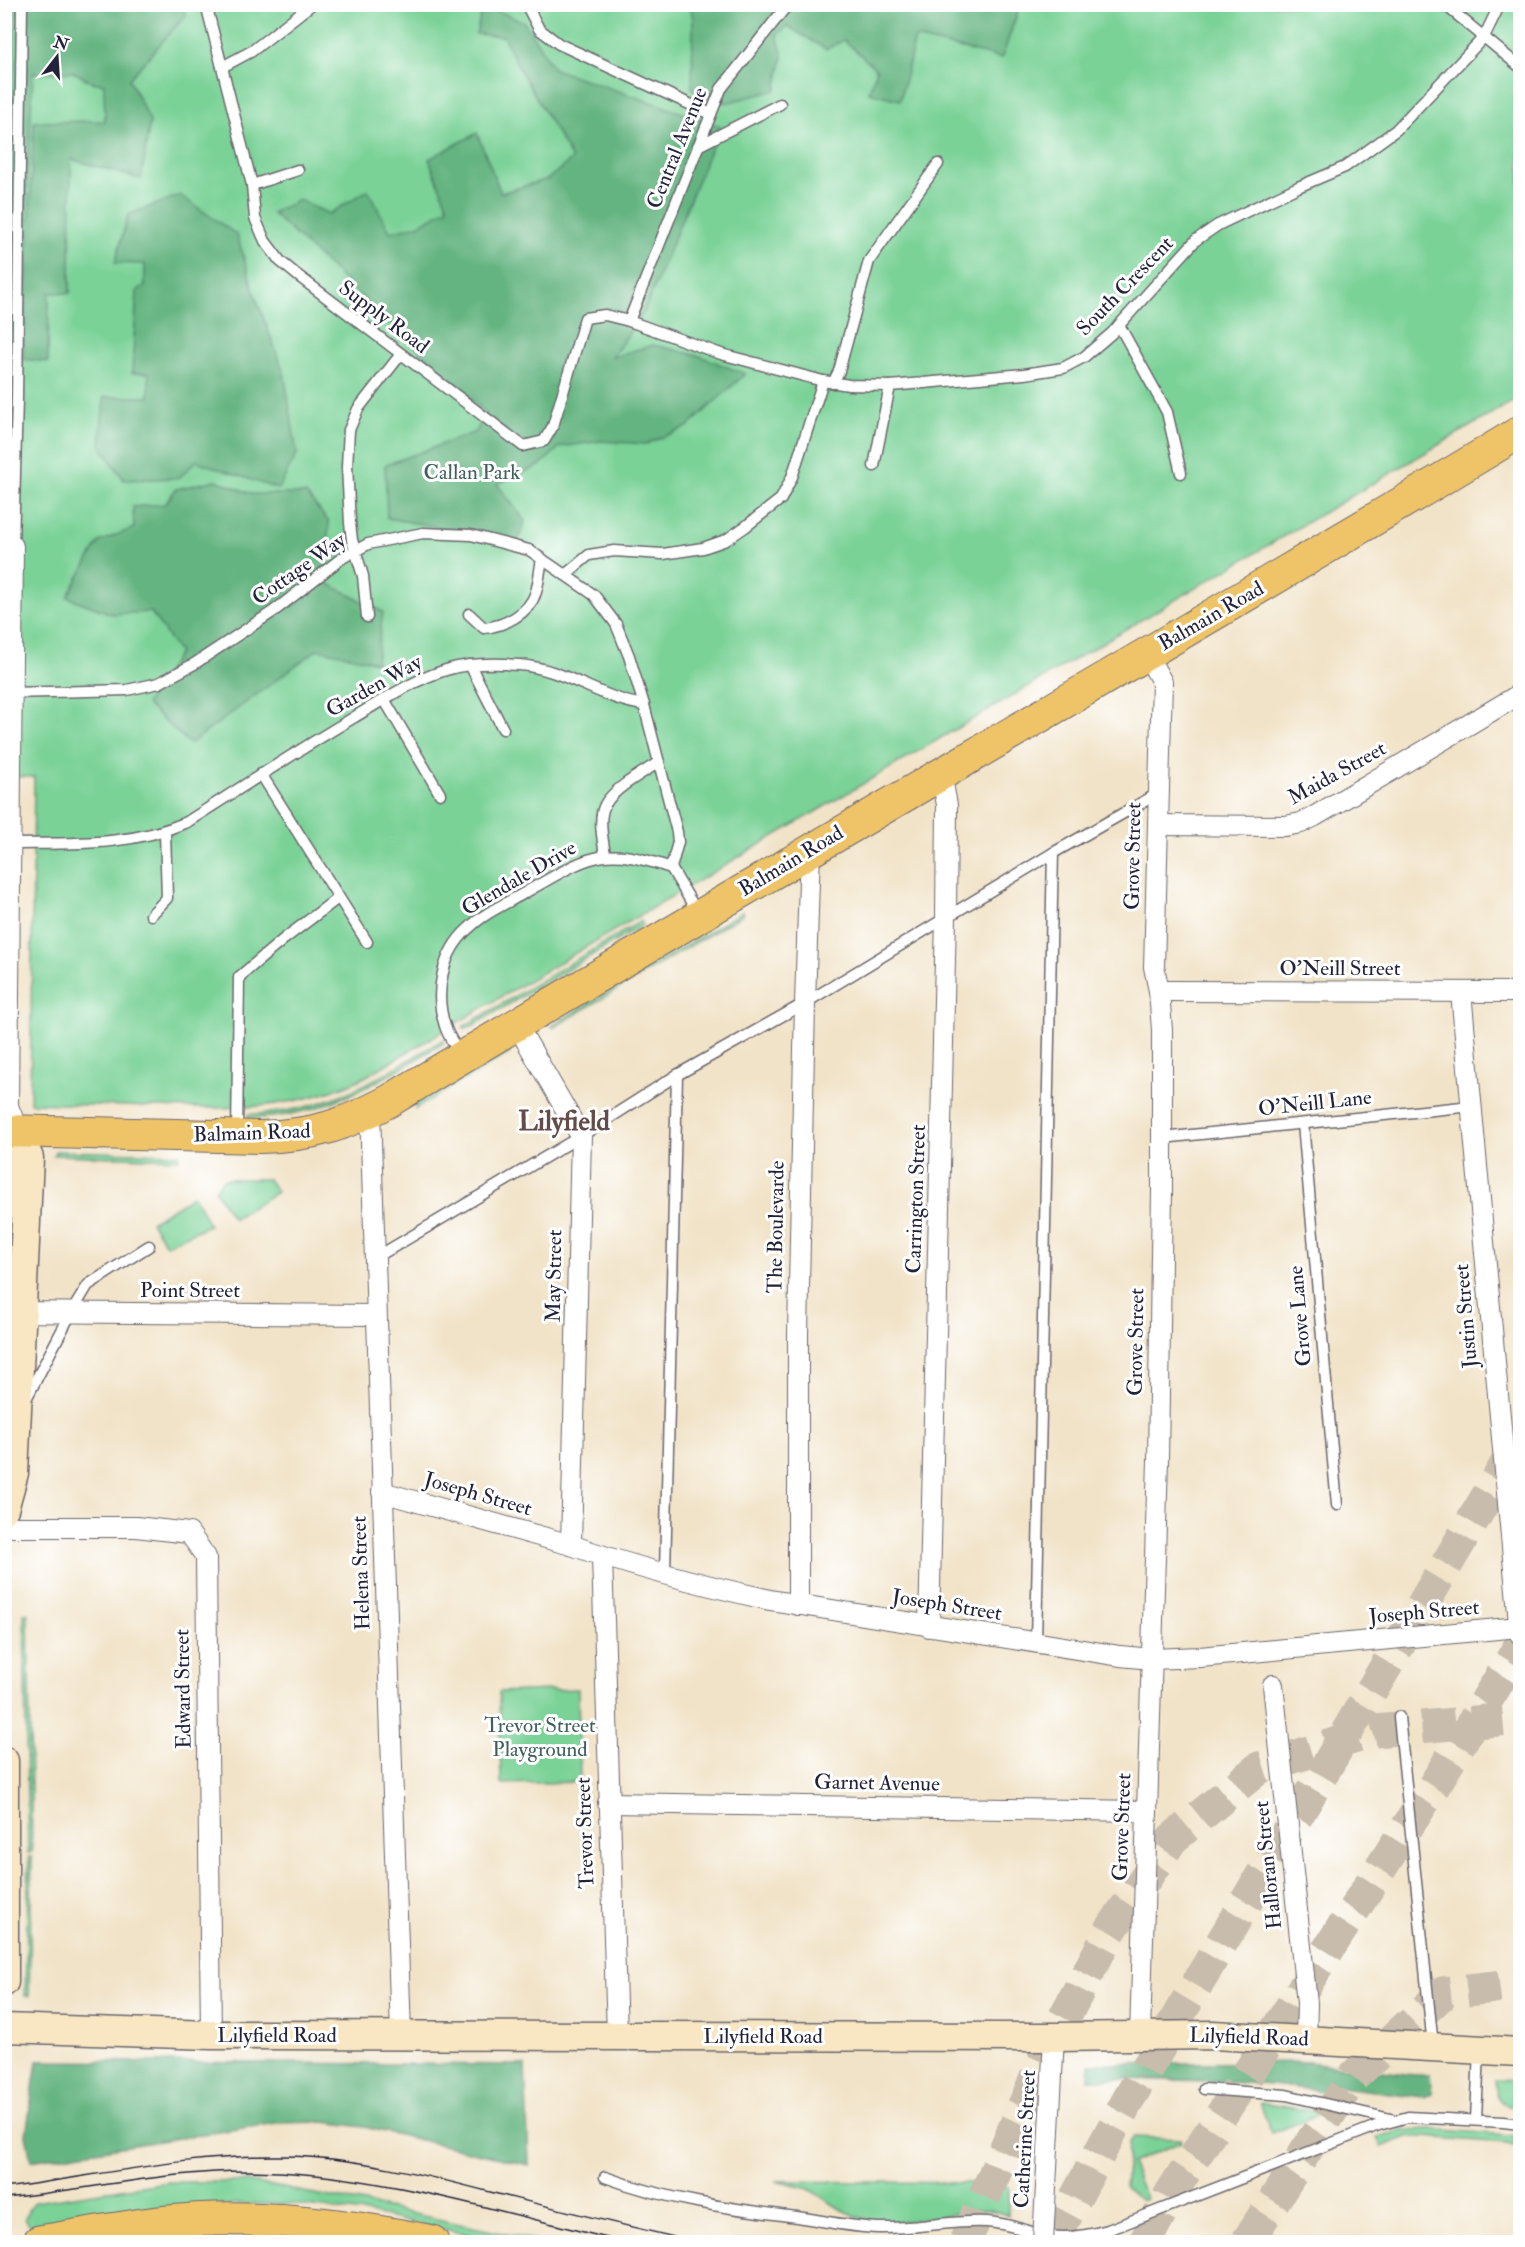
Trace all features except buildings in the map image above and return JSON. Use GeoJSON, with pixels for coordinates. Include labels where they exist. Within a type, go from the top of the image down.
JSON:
{"type":"FeatureCollection","features":[{"type":"Feature","properties":{"kind":"highway"},"geometry":{"type":"LineString","coordinates":[[39,2242],[142,2226],[216,2219],[337,2225],[432,2242]]}},
{"type":"Feature","properties":{"kind":"main road","name":"Balmain Road"},"geometry":{"type":"LineString","coordinates":[[11,1131],[237,1137],[302,1135],[348,1122],[517,1025],[699,915],[1521,432]]}},
{"type":"Feature","properties":{"kind":"main road"},"geometry":{"type":"LineString","coordinates":[[4,1206],[11,1131]]}},
{"type":"Feature","properties":{"kind":"main road"},"geometry":{"type":"LineString","coordinates":[[4,1509],[14,1473],[17,1415],[13,1312],[29,1158],[11,1131]]}},
{"type":"Feature","properties":{"kind":"main road"},"geometry":{"type":"LineString","coordinates":[[4,1761],[4,1982]]}},
{"type":"Feature","properties":{"kind":"main road","name":"Lilyfield Road"},"geometry":{"type":"LineString","coordinates":[[4,2028],[211,2035],[1054,2037],[1214,2035],[1521,2052]]}},
{"type":"Feature","properties":{"kind":"street"},"geometry":{"type":"LineString","coordinates":[[9,546],[11,693],[8,1106],[11,1131]]}},
{"type":"Feature","properties":{"kind":"street","name":"Grove Street"},"geometry":{"type":"LineString","coordinates":[[1140,2035],[1158,1461],[1162,1138],[1162,1030],[1159,991],[1154,967],[1162,682],[1146,653]]}},
{"type":"Feature","properties":{"kind":"street","name":"Maida Street"},"geometry":{"type":"LineString","coordinates":[[1158,825],[1285,826],[1301,823],[1521,694]]}},
{"type":"Feature","properties":{"kind":"street","name":"Carrington Street"},"geometry":{"type":"LineString","coordinates":[[929,1627],[946,917],[947,805],[941,773]]}},
{"type":"Feature","properties":{"kind":"street","name":"The Boulevarde"},"geometry":{"type":"LineString","coordinates":[[798,1605],[798,1334],[804,1003],[810,850]]}},
{"type":"Feature","properties":{"kind":"street","name":"O'Neill Street"},"geometry":{"type":"LineString","coordinates":[[1159,991],[1521,992]]}},
{"type":"Feature","properties":{"kind":"street","name":"Justin Street"},"geometry":{"type":"LineString","coordinates":[[1461,992],[1520,1631]]}},
{"type":"Feature","properties":{"kind":"street"},"geometry":{"type":"LineString","coordinates":[[517,1025],[581,1137]]}},
{"type":"Feature","properties":{"kind":"street","name":"Helena Street"},"geometry":{"type":"LineString","coordinates":[[370,1111],[401,2034]]}},
{"type":"Feature","properties":{"kind":"street","name":"May Street"},"geometry":{"type":"LineString","coordinates":[[571,1545],[581,1137]]}},
{"type":"Feature","properties":{"kind":"street","name":"Point Street"},"geometry":{"type":"LineString","coordinates":[[13,1312],[376,1315]]}},
{"type":"Feature","properties":{"kind":"street","name":"Joseph Street"},"geometry":{"type":"LineString","coordinates":[[382,1492],[721,1589],[798,1605],[929,1627],[1152,1659],[1520,1631]]}},
{"type":"Feature","properties":{"kind":"street","name":"Edward Street"},"geometry":{"type":"LineString","coordinates":[[4,1527],[136,1527],[189,1533],[206,1557],[211,2035]]}},
{"type":"Feature","properties":{"kind":"street","name":"Trevor Street"},"geometry":{"type":"LineString","coordinates":[[602,1556],[616,2036]]}},
{"type":"Feature","properties":{"kind":"street","name":"Halloran Street"},"geometry":{"type":"LineString","coordinates":[[1273,1685],[1307,2003],[1306,2039]]}},
{"type":"Feature","properties":{"kind":"street","name":"Garnet Avenue"},"geometry":{"type":"LineString","coordinates":[[608,1803],[1146,1810]]}},
{"type":"Feature","properties":{"kind":"street","name":"Catherine Street"},"geometry":{"type":"LineString","coordinates":[[1043,2242],[1054,2037]]}},
{"type":"Feature","properties":{"kind":"lane"},"geometry":{"type":"LineString","coordinates":[[9,546],[17,398],[22,4]]}},
{"type":"Feature","properties":{"kind":"lane","name":"Supply Road"},"geometry":{"type":"LineString","coordinates":[[206,4],[252,185],[255,218],[265,241],[280,261],[523,446],[544,441],[553,426],[585,318],[605,315],[629,321]]}},
{"type":"Feature","properties":{"kind":"lane"},"geometry":{"type":"LineString","coordinates":[[222,67],[252,51],[312,4]]}},
{"type":"Feature","properties":{"kind":"lane"},"geometry":{"type":"LineString","coordinates":[[526,4],[539,28],[559,44],[711,114]]}},
{"type":"Feature","properties":{"kind":"lane","name":"Central Avenue"},"geometry":{"type":"LineString","coordinates":[[629,321],[721,89],[788,4]]}},
{"type":"Feature","properties":{"kind":"lane"},"geometry":{"type":"LineString","coordinates":[[1438,4],[1444,5],[1521,66]]}},
{"type":"Feature","properties":{"kind":"lane","name":"South Crescent"},"geometry":{"type":"LineString","coordinates":[[629,321],[721,354],[828,382],[890,386],[1024,374],[1063,368],[1084,357],[1119,326],[1196,240],[1218,225],[1346,167],[1396,130],[1484,37],[1500,4]]}},
{"type":"Feature","properties":{"kind":"lane"},"geometry":{"type":"LineString","coordinates":[[698,146],[780,104]]}},
{"type":"Feature","properties":{"kind":"lane"},"geometry":{"type":"LineString","coordinates":[[565,575],[589,555],[614,551],[663,554],[703,548],[726,540],[781,499],[792,477],[828,382],[839,371],[869,261],[938,164]]}},
{"type":"Feature","properties":{"kind":"lane"},"geometry":{"type":"LineString","coordinates":[[252,185],[298,170]]}},
{"type":"Feature","properties":{"kind":"lane"},"geometry":{"type":"LineString","coordinates":[[1119,326],[1167,412],[1182,473]]}},
{"type":"Feature","properties":{"kind":"lane"},"geometry":{"type":"LineString","coordinates":[[367,616],[363,576],[355,551],[350,523],[349,430],[358,410],[401,354]]}},
{"type":"Feature","properties":{"kind":"lane"},"geometry":{"type":"LineString","coordinates":[[874,466],[890,386]]}},
{"type":"Feature","properties":{"kind":"lane","name":"Cottage Way"},"geometry":{"type":"LineString","coordinates":[[11,693],[127,690],[159,682],[194,664],[265,616],[342,558],[368,544],[423,533],[471,535],[529,550],[594,595],[616,624],[644,705]]}},
{"type":"Feature","properties":{"kind":"lane"},"geometry":{"type":"LineString","coordinates":[[469,614],[484,628],[499,626],[519,615],[535,594],[542,559]]}},
{"type":"Feature","properties":{"kind":"lane"},"geometry":{"type":"LineString","coordinates":[[470,665],[503,729]]}},
{"type":"Feature","properties":{"kind":"lane","name":"Garden Way"},"geometry":{"type":"LineString","coordinates":[[10,844],[84,843],[135,839],[165,831],[187,822],[384,699],[446,670],[470,665],[519,665],[543,668],[616,699],[644,705]]}},
{"type":"Feature","properties":{"kind":"lane"},"geometry":{"type":"LineString","coordinates":[[384,699],[440,794]]}},
{"type":"Feature","properties":{"kind":"lane"},"geometry":{"type":"LineString","coordinates":[[644,705],[677,832],[678,842],[671,868],[699,915]]}},
{"type":"Feature","properties":{"kind":"lane"},"geometry":{"type":"LineString","coordinates":[[605,855],[602,819],[606,803],[634,777],[659,762]]}},
{"type":"Feature","properties":{"kind":"lane"},"geometry":{"type":"LineString","coordinates":[[261,774],[367,942]]}},
{"type":"Feature","properties":{"kind":"lane"},"geometry":{"type":"LineString","coordinates":[[375,1258],[581,1137],[677,1075],[804,1003],[1053,853],[1159,793]]}},
{"type":"Feature","properties":{"kind":"lane"},"geometry":{"type":"LineString","coordinates":[[151,915],[167,898],[165,831]]}},
{"type":"Feature","properties":{"kind":"lane"},"geometry":{"type":"LineString","coordinates":[[1036,1643],[1053,853]]}},
{"type":"Feature","properties":{"kind":"lane","name":"Glendale Drive"},"geometry":{"type":"LineString","coordinates":[[461,1057],[446,1028],[442,1006],[444,968],[454,943],[469,927],[487,914],[581,861],[605,855],[630,856],[671,868]]}},
{"type":"Feature","properties":{"kind":"lane"},"geometry":{"type":"LineString","coordinates":[[237,1137],[239,977],[338,898]]}},
{"type":"Feature","properties":{"kind":"lane"},"geometry":{"type":"LineString","coordinates":[[665,1573],[677,1075]]}},
{"type":"Feature","properties":{"kind":"lane","name":"O'Neill Lane"},"geometry":{"type":"LineString","coordinates":[[1162,1138],[1472,1106]]}},
{"type":"Feature","properties":{"kind":"lane","name":"Grove Lane"},"geometry":{"type":"LineString","coordinates":[[1303,1124],[1337,1505]]}},
{"type":"Feature","properties":{"kind":"lane"},"geometry":{"type":"LineString","coordinates":[[17,1415],[88,1285],[149,1246]]}},
{"type":"Feature","properties":{"kind":"lane"},"geometry":{"type":"LineString","coordinates":[[1399,1717],[1433,2047]]}},
{"type":"Feature","properties":{"kind":"lane"},"geometry":{"type":"LineString","coordinates":[[1476,2120],[1479,2049]]}},
{"type":"Feature","properties":{"kind":"lane"},"geometry":{"type":"LineString","coordinates":[[1204,2089],[1286,2095],[1398,2120]]}},
{"type":"Feature","properties":{"kind":"lane"},"geometry":{"type":"LineString","coordinates":[[605,2177],[663,2195],[706,2204],[840,2224],[878,2228],[988,2222],[1050,2237],[1090,2235],[1379,2125],[1408,2117],[1521,2124]]}},
{"type":"Feature","properties":{"kind":"green space","name":"Callan Park"},"geometry":{"type":"Polygon","coordinates":[[[5,5],[1520,5],[1520,397],[365,1077],[314,1096],[262,1106],[182,1108],[30,1103],[34,777],[5,776],[5,5]]]}},
{"type":"Feature","properties":{"kind":"green space"},"geometry":{"type":"Polygon","coordinates":[[[5,5],[182,5],[186,15],[129,79],[150,121],[141,179],[71,159],[70,293],[49,293],[48,362],[23,359],[34,122],[105,121],[104,84],[91,82],[74,72],[33,73],[10,537],[5,536],[5,5]]]}},
{"type":"Feature","properties":{"kind":"green space"},"geometry":{"type":"Polygon","coordinates":[[[483,5],[524,22],[554,69],[720,126],[644,312],[612,357],[653,345],[697,355],[745,374],[687,427],[646,444],[601,441],[560,447],[539,466],[497,484],[525,521],[518,541],[387,518],[385,465],[476,432],[486,413],[272,213],[299,200],[329,214],[368,190],[390,232],[418,225],[448,208],[429,159],[477,133],[501,193],[548,179],[572,159],[520,70],[503,36],[476,34],[483,5]]]}},
{"type":"Feature","properties":{"kind":"green space"},"geometry":{"type":"Polygon","coordinates":[[[690,5],[1020,5],[1002,58],[915,38],[900,100],[869,92],[877,70],[844,40],[826,49],[787,26],[777,35],[783,56],[776,90],[726,103],[692,89],[693,19],[690,5]]]}},
{"type":"Feature","properties":{"kind":"green space"},"geometry":{"type":"Polygon","coordinates":[[[180,195],[237,235],[256,298],[284,373],[297,454],[278,489],[196,461],[179,478],[124,480],[100,445],[104,397],[149,397],[149,373],[132,373],[137,290],[145,286],[145,264],[115,263],[128,215],[180,195]]]}},
{"type":"Feature","properties":{"kind":"green space"},"geometry":{"type":"Polygon","coordinates":[[[216,480],[252,494],[306,494],[329,522],[325,582],[383,612],[376,662],[318,649],[190,744],[146,704],[179,653],[151,612],[112,614],[67,597],[99,542],[134,528],[133,507],[165,504],[176,489],[216,480]]]}},
{"type":"Feature","properties":{"kind":"green space"},"geometry":{"type":"Polygon","coordinates":[[[743,911],[744,914],[553,1028],[552,1025],[743,911]]]}},
{"type":"Feature","properties":{"kind":"green space"},"geometry":{"type":"Polygon","coordinates":[[[641,921],[643,925],[467,1029],[463,1027],[641,921]]]}},
{"type":"Feature","properties":{"kind":"green space"},"geometry":{"type":"Polygon","coordinates":[[[444,1039],[444,1043],[375,1083],[351,1094],[301,1112],[275,1117],[248,1118],[248,1114],[276,1113],[302,1108],[351,1091],[444,1039]]]}},
{"type":"Feature","properties":{"kind":"green space"},"geometry":{"type":"Polygon","coordinates":[[[508,1050],[510,1053],[415,1109],[415,1105],[508,1050]]]}},
{"type":"Feature","properties":{"kind":"green space"},"geometry":{"type":"Polygon","coordinates":[[[55,1151],[179,1154],[179,1159],[54,1155],[55,1151]]]}},
{"type":"Feature","properties":{"kind":"green space"},"geometry":{"type":"Polygon","coordinates":[[[223,1179],[268,1179],[277,1192],[233,1219],[215,1190],[223,1179]]]}},
{"type":"Feature","properties":{"kind":"green space"},"geometry":{"type":"Polygon","coordinates":[[[194,1195],[209,1225],[166,1245],[151,1222],[194,1195]]]}},
{"type":"Feature","properties":{"kind":"green space"},"geometry":{"type":"Polygon","coordinates":[[[24,1614],[28,1614],[32,1852],[28,1853],[24,1614]]]}},
{"type":"Feature","properties":{"kind":"green space","name":"Trevor Street Playground"},"geometry":{"type":"Polygon","coordinates":[[[578,1689],[580,1782],[501,1784],[499,1692],[578,1689]]]}},
{"type":"Feature","properties":{"kind":"green space"},"geometry":{"type":"Polygon","coordinates":[[[29,1857],[32,1857],[29,1996],[25,1996],[29,1857]]]}},
{"type":"Feature","properties":{"kind":"green space"},"geometry":{"type":"Polygon","coordinates":[[[37,2061],[525,2065],[529,2165],[364,2127],[324,2122],[276,2123],[31,2161],[26,2135],[37,2061]]]}},
{"type":"Feature","properties":{"kind":"green space"},"geometry":{"type":"Polygon","coordinates":[[[1308,2062],[1430,2075],[1432,2093],[1423,2097],[1333,2086],[1332,2093],[1241,2083],[1089,2079],[1090,2064],[1308,2062]]]}},
{"type":"Feature","properties":{"kind":"green space"},"geometry":{"type":"Polygon","coordinates":[[[1495,2080],[1520,2081],[1520,2108],[1508,2106],[1500,2101],[1495,2080]]]}},
{"type":"Feature","properties":{"kind":"green space"},"geometry":{"type":"Polygon","coordinates":[[[1260,2103],[1327,2113],[1330,2120],[1324,2122],[1320,2115],[1271,2133],[1260,2103]]]}},
{"type":"Feature","properties":{"kind":"green space"},"geometry":{"type":"Polygon","coordinates":[[[1432,2129],[1520,2136],[1520,2147],[1507,2143],[1410,2136],[1381,2147],[1377,2137],[1404,2130],[1432,2129]]]}},
{"type":"Feature","properties":{"kind":"green space"},"geometry":{"type":"Polygon","coordinates":[[[1133,2137],[1180,2139],[1181,2142],[1131,2163],[1146,2199],[1142,2201],[1125,2188],[1129,2143],[1133,2137]]]}},
{"type":"Feature","properties":{"kind":"green space"},"geometry":{"type":"Polygon","coordinates":[[[775,2181],[978,2183],[1009,2188],[1008,2215],[990,2210],[967,2211],[936,2218],[885,2223],[863,2219],[842,2210],[809,2189],[775,2181]]]}},
{"type":"Feature","properties":{"kind":"green space"},"geometry":{"type":"Polygon","coordinates":[[[168,2182],[250,2182],[364,2203],[542,2242],[504,2242],[373,2214],[290,2204],[234,2204],[33,2230],[25,2219],[34,2202],[168,2182]]]}},
{"type":"Feature","properties":{"kind":"tunnel"},"geometry":{"type":"LineString","coordinates":[[1052,2242],[1128,2100],[1520,1441]]}},
{"type":"Feature","properties":{"kind":"tunnel"},"geometry":{"type":"LineString","coordinates":[[1145,2242],[1171,2193],[1435,1784],[1520,1646]]}},
{"type":"Feature","properties":{"kind":"tunnel"},"geometry":{"type":"LineString","coordinates":[[965,2242],[1051,2043],[1110,1931],[1172,1839],[1259,1768],[1375,1731],[1520,1718]]}},
{"type":"Feature","properties":{"kind":"tunnel"},"geometry":{"type":"LineString","coordinates":[[1247,2242],[1354,2076],[1443,1993],[1520,1984]]}},
{"type":"Feature","properties":{"kind":"tram line"},"geometry":{"type":"LineString","coordinates":[[4,2188],[214,2158],[311,2157],[364,2163],[416,2174],[697,2242]]}},
{"type":"Feature","properties":{"kind":"tram line"},"geometry":{"type":"LineString","coordinates":[[4,2198],[187,2174],[248,2171],[296,2173],[390,2186],[623,2242]]}},
{"type":"Feature","properties":{"kind":"district","name":"Lilyfield"},"geometry":{"type":"Point","coordinates":[564,1121]}}]}
